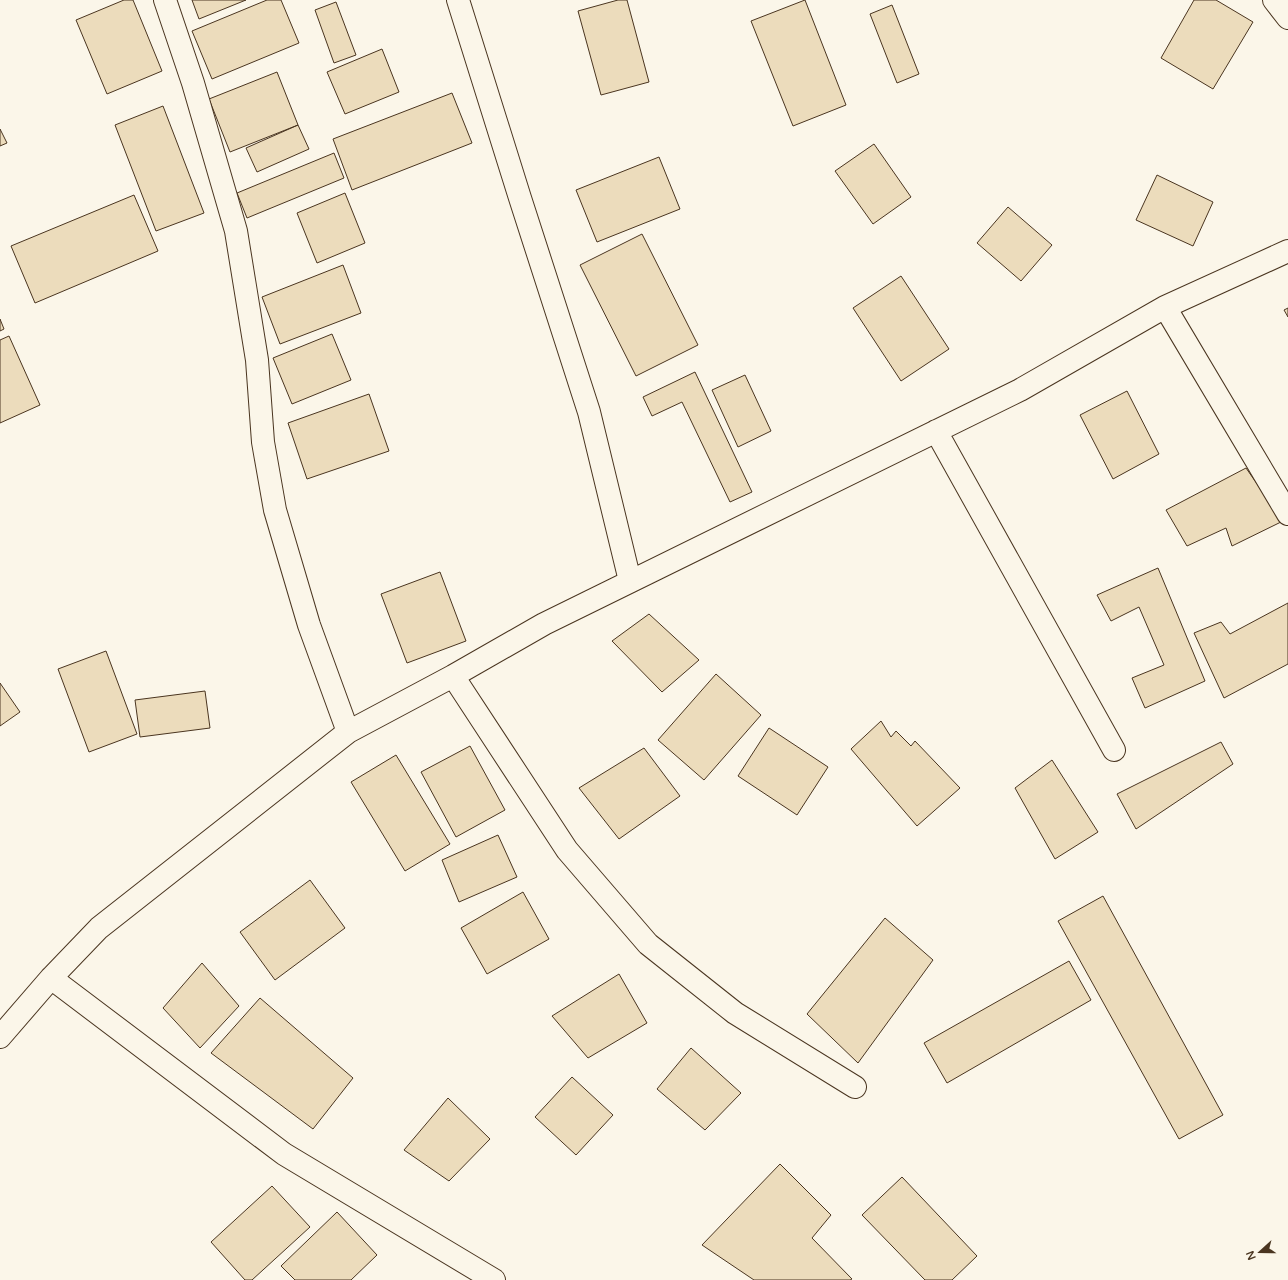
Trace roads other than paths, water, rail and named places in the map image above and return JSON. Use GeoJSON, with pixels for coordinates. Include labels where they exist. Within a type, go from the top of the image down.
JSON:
{"type":"FeatureCollection","features":[{"type":"Feature","properties":{"kind":"street"},"geometry":{"type":"LineString","coordinates":[[165,0],[193,84],[236,231],[257,360],[263,442],[275,510],[309,625],[348,732]]}},
{"type":"Feature","properties":{"kind":"street"},"geometry":{"type":"LineString","coordinates":[[458,0],[589,412],[630,581]]}},
{"type":"Feature","properties":{"kind":"street"},"geometry":{"type":"LineString","coordinates":[[1274,0],[1288,18]]}},
{"type":"Feature","properties":{"kind":"street"},"geometry":{"type":"LineString","coordinates":[[0,1037],[51,978],[99,928],[348,732],[453,676],[544,624],[1020,390],[1165,307],[1288,251]]}},
{"type":"Feature","properties":{"kind":"street"},"geometry":{"type":"LineString","coordinates":[[1165,307],[1288,514]]}},
{"type":"Feature","properties":{"kind":"street"},"geometry":{"type":"LineString","coordinates":[[936,431],[1114,750]]}},
{"type":"Feature","properties":{"kind":"street"},"geometry":{"type":"LineString","coordinates":[[453,676],[568,850],[648,944],[735,1013],[855,1087]]}},
{"type":"Feature","properties":{"kind":"street"},"geometry":{"type":"LineString","coordinates":[[51,978],[284,1154],[494,1280]]}}]}
